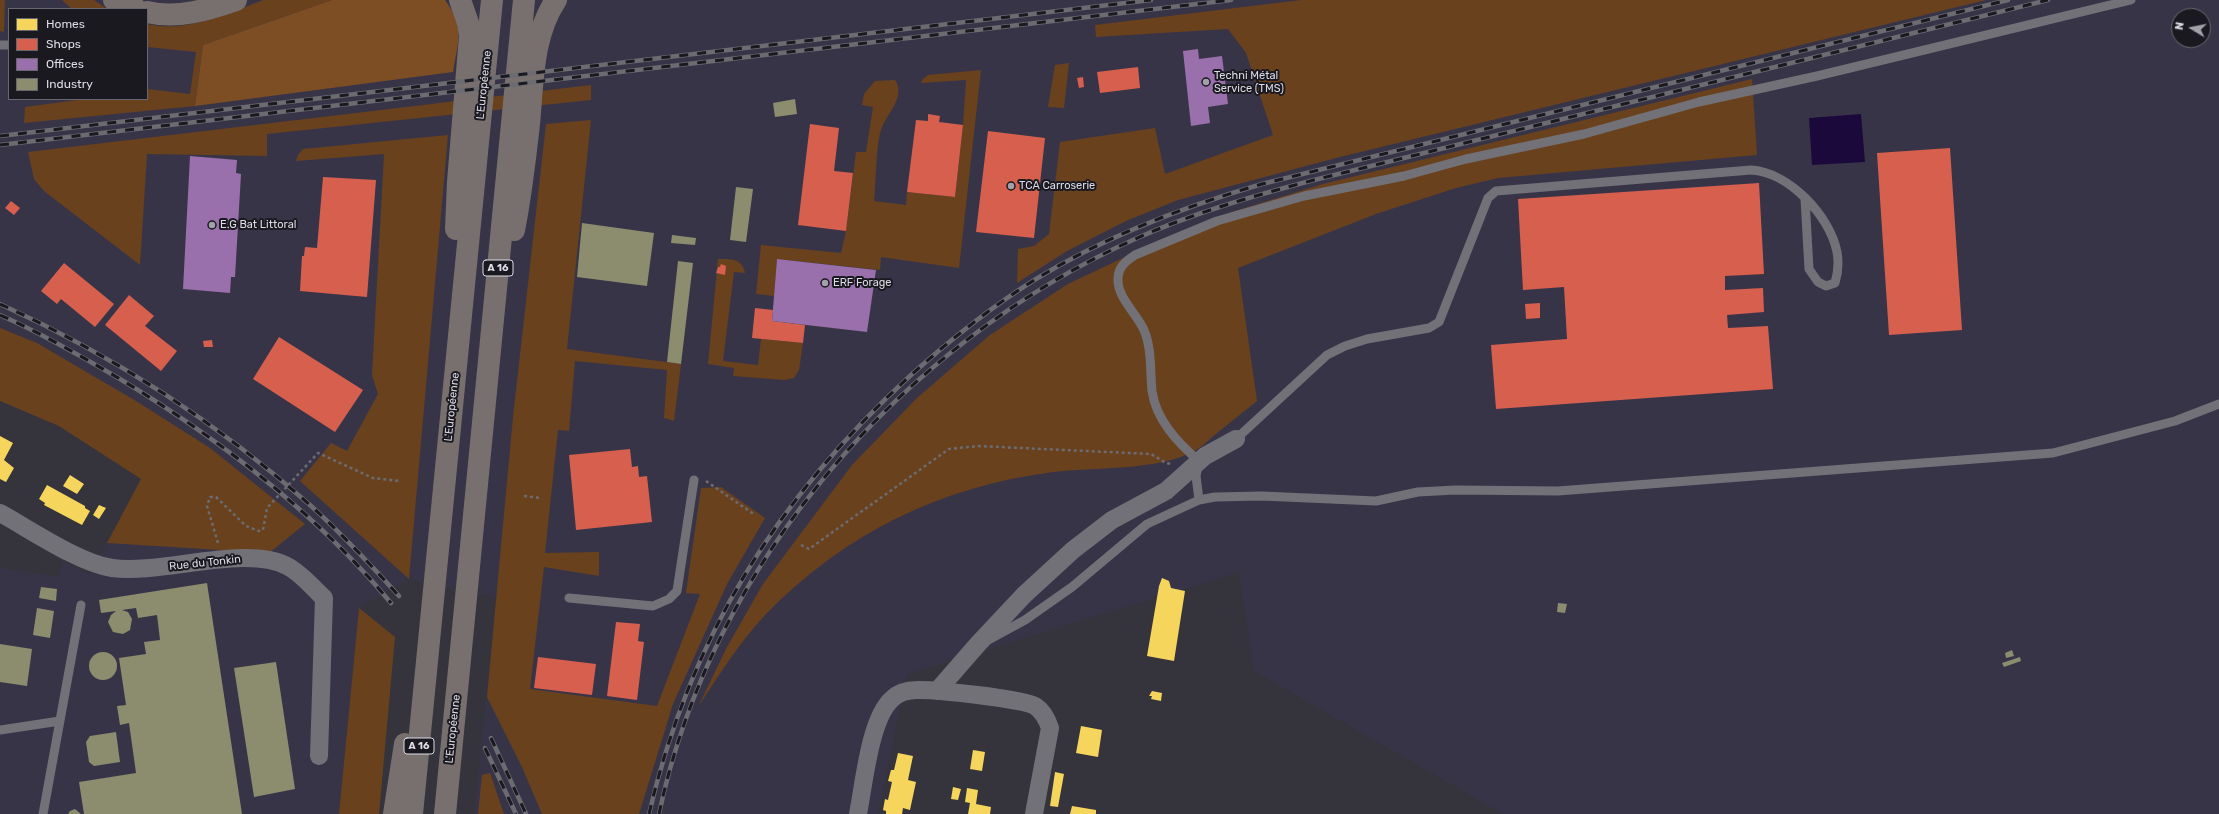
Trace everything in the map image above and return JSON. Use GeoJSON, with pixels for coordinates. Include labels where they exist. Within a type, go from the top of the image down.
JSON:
{"type":"FeatureCollection","features":[{"type":"Feature","properties":{"kind":"highway"},"geometry":{"type":"LineString","coordinates":[[114,0],[134,8]]}},
{"type":"Feature","properties":{"kind":"highway"},"geometry":{"type":"LineString","coordinates":[[148,12],[174,14],[192,13],[236,0]]}},
{"type":"Feature","properties":{"kind":"highway"},"geometry":{"type":"LineString","coordinates":[[460,0],[478,46]]}},
{"type":"Feature","properties":{"kind":"highway","name":"L'Européenne"},"geometry":{"type":"LineString","coordinates":[[420,670],[442,497],[454,379],[468,163],[478,46],[492,0]]}},
{"type":"Feature","properties":{"kind":"highway"},"geometry":{"type":"LineString","coordinates":[[524,0],[529,42]]}},
{"type":"Feature","properties":{"kind":"highway"},"geometry":{"type":"LineString","coordinates":[[529,42],[556,0]]}},
{"type":"Feature","properties":{"kind":"highway","name":"L'Européenne"},"geometry":{"type":"LineString","coordinates":[[444,814],[459,728],[475,501],[487,379],[520,198],[517,157],[529,42]]}},
{"type":"Feature","properties":{"kind":"highway"},"geometry":{"type":"LineString","coordinates":[[394,814],[420,670]]}},
{"type":"Feature","properties":{"kind":"highway","name":"A 16"},"geometry":{"type":"LineString","coordinates":[[412,814],[420,670]]}},
{"type":"Feature","properties":{"kind":"highway"},"geometry":{"type":"LineString","coordinates":[[459,728],[459,814]]}},
{"type":"Feature","properties":{"kind":"street"},"geometry":{"type":"LineString","coordinates":[[937,691],[978,644],[1038,582],[1082,542],[1123,514],[1166,491],[1197,463],[1236,438]]}},
{"type":"Feature","properties":{"kind":"street","name":"Rue du Tonkin"},"geometry":{"type":"LineString","coordinates":[[0,513],[87,561],[104,566],[137,569],[250,558],[280,563],[294,570],[324,598],[319,756]]}},
{"type":"Feature","properties":{"kind":"street"},"geometry":{"type":"LineString","coordinates":[[858,814],[876,727],[882,711],[892,699],[903,692],[918,690],[1023,702],[1036,706],[1045,715],[1050,728],[1034,814]]}},
{"type":"Feature","properties":{"kind":"lane"},"geometry":{"type":"LineString","coordinates":[[1198,500],[1196,476],[1197,463],[1180,444],[1162,418],[1153,393],[1149,352],[1144,332],[1121,293],[1118,280],[1119,271],[1125,262],[1140,252],[1217,222],[1304,196],[1404,176],[1466,159],[1584,134],[1699,102],[1817,76],[2131,0]]}},
{"type":"Feature","properties":{"kind":"lane"},"geometry":{"type":"LineString","coordinates":[[1236,438],[1327,355],[1362,340],[1430,328],[1439,322],[1488,198],[1496,190],[1751,170],[1767,172],[1783,179],[1805,200],[1815,207],[1831,234],[1837,252],[1839,268],[1835,283],[1826,286],[1818,282],[1809,269],[1805,200]]}},
{"type":"Feature","properties":{"kind":"lane"},"geometry":{"type":"LineString","coordinates":[[978,644],[1001,634],[1025,620],[1072,587],[1147,524],[1198,500],[1215,497],[1262,496],[1376,501],[1418,492],[1455,490],[1558,491],[2053,453],[2175,421],[2219,404]]}},
{"type":"Feature","properties":{"kind":"lane"},"geometry":{"type":"LineString","coordinates":[[569,598],[653,606],[669,599],[677,591],[694,480]]}},
{"type":"Feature","properties":{"kind":"lane"},"geometry":{"type":"LineString","coordinates":[[43,814],[81,605]]}},
{"type":"Feature","properties":{"kind":"lane"},"geometry":{"type":"LineString","coordinates":[[0,730],[60,721]]}},
{"type":"Feature","properties":{"kind":"path"},"geometry":{"type":"LineString","coordinates":[[801,545],[809,549],[949,449],[978,446],[1151,454],[1166,463],[1197,463]]}},
{"type":"Feature","properties":{"kind":"path"},"geometry":{"type":"LineString","coordinates":[[218,560],[217,538],[207,506],[210,496],[216,497],[246,526],[254,531],[263,530],[267,508],[318,453],[373,478],[400,481]]}},
{"type":"Feature","properties":{"kind":"path"},"geometry":{"type":"LineString","coordinates":[[706,481],[755,515]]}},
{"type":"Feature","properties":{"kind":"path"},"geometry":{"type":"LineString","coordinates":[[524,496],[541,498]]}},
{"type":"Feature","properties":{"kind":"shaded area"},"geometry":{"type":"Polygon","coordinates":[[[0,0],[2219,0],[2219,814],[1503,814],[1254,671],[1239,572],[907,674],[878,814],[474,814],[497,597],[409,579],[359,608],[339,814],[0,814],[0,568],[58,577],[63,561],[90,575],[141,479],[59,426],[0,401],[0,0]]]}},
{"type":"Feature","properties":{"kind":"shaded area"},"geometry":{"type":"Polygon","coordinates":[[[0,0],[5,0],[4,32],[0,31],[0,0]]]}},
{"type":"Feature","properties":{"kind":"shaded area"},"geometry":{"type":"Polygon","coordinates":[[[62,0],[94,0],[106,8],[71,8],[62,0]]]}},
{"type":"Feature","properties":{"kind":"shaded area"},"geometry":{"type":"Polygon","coordinates":[[[263,0],[332,0],[203,45],[195,106],[24,123],[25,107],[78,100],[148,100],[148,89],[190,94],[196,52],[148,47],[148,24],[177,26],[206,21],[263,0]]]}},
{"type":"Feature","properties":{"kind":"shaded area"},"geometry":{"type":"Polygon","coordinates":[[[332,0],[445,0],[455,18],[458,27],[458,43],[453,72],[195,106],[203,45],[332,0]]]}},
{"type":"Feature","properties":{"kind":"shaded area"},"geometry":{"type":"Polygon","coordinates":[[[1301,0],[1986,0],[1340,157],[1178,200],[1126,221],[1067,251],[1017,283],[1018,249],[1034,246],[1049,234],[1060,142],[1155,128],[1165,174],[1273,135],[1246,53],[1228,29],[1096,37],[1095,25],[1301,0]]]}},
{"type":"Feature","properties":{"kind":"shaded area"},"geometry":{"type":"Polygon","coordinates":[[[1069,63],[1064,108],[1048,107],[1055,65],[1069,63]]]}},
{"type":"Feature","properties":{"kind":"shaded area"},"geometry":{"type":"Polygon","coordinates":[[[981,70],[959,268],[881,257],[880,270],[777,259],[774,296],[756,294],[761,245],[841,253],[846,231],[856,152],[866,152],[873,107],[862,105],[864,94],[875,81],[895,80],[898,86],[898,92],[895,104],[880,133],[877,152],[874,201],[906,205],[907,192],[955,197],[963,125],[966,80],[921,83],[928,75],[981,70]]]}},
{"type":"Feature","properties":{"kind":"shaded area"},"geometry":{"type":"Polygon","coordinates":[[[1752,79],[1757,155],[1498,178],[1456,188],[1376,214],[1238,268],[1257,401],[1197,450],[1163,462],[1145,465],[1069,470],[1011,479],[971,489],[933,502],[896,518],[861,538],[828,560],[796,586],[765,615],[738,648],[698,707],[727,647],[763,584],[852,465],[917,398],[990,335],[1068,284],[1144,248],[1235,211],[1323,184],[1752,79]]]}},
{"type":"Feature","properties":{"kind":"shaded area"},"geometry":{"type":"Polygon","coordinates":[[[591,85],[591,100],[267,134],[267,156],[147,154],[140,265],[44,191],[34,179],[28,152],[591,85]]]}},
{"type":"Feature","properties":{"kind":"shaded area"},"geometry":{"type":"Polygon","coordinates":[[[1861,114],[1865,162],[1812,165],[1809,118],[1861,114]]]}},
{"type":"Feature","properties":{"kind":"shaded area"},"geometry":{"type":"Polygon","coordinates":[[[591,120],[567,349],[681,364],[674,421],[664,418],[667,370],[575,361],[569,431],[558,430],[545,553],[599,552],[599,576],[544,567],[530,689],[657,706],[700,594],[686,593],[701,488],[721,487],[765,518],[727,584],[673,704],[639,814],[542,814],[522,767],[487,697],[513,417],[546,124],[591,120]]]}},
{"type":"Feature","properties":{"kind":"shaded area"},"geometry":{"type":"Polygon","coordinates":[[[448,135],[409,579],[300,481],[331,443],[347,451],[378,394],[372,375],[384,154],[296,161],[298,155],[303,149],[448,135]]]}},
{"type":"Feature","properties":{"kind":"shaded area"},"geometry":{"type":"Polygon","coordinates":[[[718,259],[731,259],[739,262],[744,268],[745,273],[734,272],[723,361],[758,365],[761,339],[803,343],[799,370],[794,378],[785,380],[733,376],[734,368],[708,364],[718,259]]]}},
{"type":"Feature","properties":{"kind":"shaded area"},"geometry":{"type":"Polygon","coordinates":[[[0,328],[37,343],[136,401],[210,448],[305,524],[269,553],[107,543],[141,479],[59,426],[0,401],[0,328]]]}},
{"type":"Feature","properties":{"kind":"shaded area"},"geometry":{"type":"Polygon","coordinates":[[[359,608],[395,637],[379,814],[339,814],[359,608]]]}},
{"type":"Feature","properties":{"kind":"shaded area"},"geometry":{"type":"Polygon","coordinates":[[[490,773],[504,814],[478,814],[482,775],[490,773]]]}},
{"type":"Feature","properties":{"kind":"building: Homes"},"geometry":{"type":"Polygon","coordinates":[[[0,436],[13,443],[4,460],[14,468],[6,482],[0,479],[0,436]]]}},
{"type":"Feature","properties":{"kind":"building: Homes"},"geometry":{"type":"Polygon","coordinates":[[[70,475],[84,484],[77,494],[63,486],[70,475]]]}},
{"type":"Feature","properties":{"kind":"building: Homes"},"geometry":{"type":"Polygon","coordinates":[[[47,485],[85,506],[85,508],[90,511],[82,525],[44,505],[45,503],[39,499],[47,485]]]}},
{"type":"Feature","properties":{"kind":"building: Homes"},"geometry":{"type":"Polygon","coordinates":[[[99,505],[106,508],[99,519],[93,515],[99,505]]]}},
{"type":"Feature","properties":{"kind":"building: Homes"},"geometry":{"type":"Polygon","coordinates":[[[1162,578],[1169,581],[1171,588],[1185,591],[1174,661],[1147,656],[1159,586],[1162,578]]]}},
{"type":"Feature","properties":{"kind":"building: Homes"},"geometry":{"type":"Polygon","coordinates":[[[1152,691],[1162,693],[1161,701],[1151,699],[1152,696],[1149,696],[1152,691]]]}},
{"type":"Feature","properties":{"kind":"building: Homes"},"geometry":{"type":"Polygon","coordinates":[[[1081,726],[1102,730],[1098,757],[1076,753],[1081,726]]]}},
{"type":"Feature","properties":{"kind":"building: Homes"},"geometry":{"type":"Polygon","coordinates":[[[973,750],[985,752],[982,771],[970,769],[973,750]]]}},
{"type":"Feature","properties":{"kind":"building: Homes"},"geometry":{"type":"Polygon","coordinates":[[[898,753],[913,756],[908,780],[916,782],[910,810],[903,808],[902,814],[886,814],[886,811],[883,810],[885,799],[888,800],[892,782],[888,781],[891,770],[894,770],[898,753]]]}},
{"type":"Feature","properties":{"kind":"building: Homes"},"geometry":{"type":"Polygon","coordinates":[[[1055,772],[1064,774],[1058,807],[1050,806],[1055,772]]]}},
{"type":"Feature","properties":{"kind":"building: Homes"},"geometry":{"type":"Polygon","coordinates":[[[953,787],[961,789],[958,800],[951,799],[953,787]]]}},
{"type":"Feature","properties":{"kind":"building: Homes"},"geometry":{"type":"Polygon","coordinates":[[[967,788],[978,790],[976,804],[991,807],[990,814],[968,814],[970,803],[965,802],[967,788]]]}},
{"type":"Feature","properties":{"kind":"building: Homes"},"geometry":{"type":"Polygon","coordinates":[[[1072,806],[1096,810],[1096,814],[1070,814],[1072,806]]]}},
{"type":"Feature","properties":{"kind":"building: Shops"},"geometry":{"type":"Polygon","coordinates":[[[1138,67],[1140,88],[1100,93],[1097,72],[1138,67]]]}},
{"type":"Feature","properties":{"kind":"building: Shops"},"geometry":{"type":"Polygon","coordinates":[[[1083,77],[1084,87],[1079,88],[1077,78],[1083,77]]]}},
{"type":"Feature","properties":{"kind":"building: Shops"},"geometry":{"type":"Polygon","coordinates":[[[928,114],[940,116],[939,122],[963,125],[955,197],[907,192],[916,120],[928,121],[928,114]]]}},
{"type":"Feature","properties":{"kind":"building: Shops"},"geometry":{"type":"Polygon","coordinates":[[[810,124],[839,128],[834,171],[853,173],[846,231],[798,225],[810,124]]]}},
{"type":"Feature","properties":{"kind":"building: Shops","name":"TCA Carroserie"},"geometry":{"type":"Polygon","coordinates":[[[988,131],[1045,138],[1034,238],[976,232],[988,131]]]}},
{"type":"Feature","properties":{"kind":"building: Shops"},"geometry":{"type":"Polygon","coordinates":[[[1950,148],[1962,330],[1889,335],[1877,153],[1950,148]]]}},
{"type":"Feature","properties":{"kind":"building: Shops"},"geometry":{"type":"Polygon","coordinates":[[[323,177],[376,180],[367,297],[300,291],[302,256],[304,256],[305,247],[317,248],[323,177]]]}},
{"type":"Feature","properties":{"kind":"building: Shops"},"geometry":{"type":"Polygon","coordinates":[[[1759,183],[1764,274],[1725,276],[1725,290],[1763,288],[1764,312],[1727,315],[1728,328],[1768,326],[1773,389],[1496,409],[1491,345],[1567,339],[1564,287],[1523,290],[1518,199],[1759,183]]]}},
{"type":"Feature","properties":{"kind":"building: Shops"},"geometry":{"type":"Polygon","coordinates":[[[11,201],[20,208],[14,215],[5,208],[11,201]]]}},
{"type":"Feature","properties":{"kind":"building: Shops"},"geometry":{"type":"Polygon","coordinates":[[[64,263],[114,304],[95,327],[61,299],[57,304],[41,291],[64,263]]]}},
{"type":"Feature","properties":{"kind":"building: Shops"},"geometry":{"type":"Polygon","coordinates":[[[721,264],[726,266],[725,275],[716,273],[721,264]]]}},
{"type":"Feature","properties":{"kind":"building: Shops"},"geometry":{"type":"Polygon","coordinates":[[[129,295],[154,316],[145,326],[177,351],[161,371],[105,325],[129,295]]]}},
{"type":"Feature","properties":{"kind":"building: Shops"},"geometry":{"type":"Polygon","coordinates":[[[1540,303],[1540,318],[1526,319],[1525,304],[1540,303]]]}},
{"type":"Feature","properties":{"kind":"building: Shops"},"geometry":{"type":"Polygon","coordinates":[[[755,308],[773,310],[772,321],[805,325],[803,343],[752,338],[755,308]]]}},
{"type":"Feature","properties":{"kind":"building: Shops"},"geometry":{"type":"Polygon","coordinates":[[[279,337],[363,390],[335,432],[253,379],[279,337]]]}},
{"type":"Feature","properties":{"kind":"building: Shops"},"geometry":{"type":"Polygon","coordinates":[[[212,340],[213,347],[204,347],[203,341],[212,340]]]}},
{"type":"Feature","properties":{"kind":"building: Shops"},"geometry":{"type":"Polygon","coordinates":[[[630,449],[632,467],[638,466],[639,477],[647,476],[652,522],[576,530],[569,455],[630,449]]]}},
{"type":"Feature","properties":{"kind":"building: Shops"},"geometry":{"type":"Polygon","coordinates":[[[616,622],[640,624],[638,641],[644,642],[637,700],[607,696],[616,622]]]}},
{"type":"Feature","properties":{"kind":"building: Shops"},"geometry":{"type":"Polygon","coordinates":[[[538,657],[596,664],[592,695],[534,688],[538,657]]]}},
{"type":"Feature","properties":{"kind":"building: Offices","name":"Techni Métal Service (TMS)"},"geometry":{"type":"Polygon","coordinates":[[[1198,49],[1199,59],[1222,56],[1228,104],[1208,107],[1210,123],[1191,126],[1183,51],[1198,49]]]}},
{"type":"Feature","properties":{"kind":"building: Offices","name":"E.G Bat Littoral"},"geometry":{"type":"Polygon","coordinates":[[[190,156],[237,160],[236,173],[241,174],[235,277],[231,277],[230,293],[183,289],[190,156]]]}},
{"type":"Feature","properties":{"kind":"building: Offices","name":"ERF Forage"},"geometry":{"type":"Polygon","coordinates":[[[777,259],[876,270],[867,332],[772,321],[777,259]]]}},
{"type":"Feature","properties":{"kind":"building: Industry"},"geometry":{"type":"Polygon","coordinates":[[[795,99],[797,114],[775,117],[773,103],[795,99]]]}},
{"type":"Feature","properties":{"kind":"building: Industry"},"geometry":{"type":"Polygon","coordinates":[[[736,187],[753,189],[746,242],[730,240],[736,187]]]}},
{"type":"Feature","properties":{"kind":"building: Industry"},"geometry":{"type":"Polygon","coordinates":[[[582,223],[654,233],[647,286],[577,277],[582,223]]]}},
{"type":"Feature","properties":{"kind":"building: Industry"},"geometry":{"type":"Polygon","coordinates":[[[672,235],[696,238],[695,245],[671,243],[672,235]]]}},
{"type":"Feature","properties":{"kind":"building: Industry"},"geometry":{"type":"Polygon","coordinates":[[[678,261],[693,263],[681,364],[667,362],[678,261]]]}},
{"type":"Feature","properties":{"kind":"building: Industry"},"geometry":{"type":"Polygon","coordinates":[[[207,583],[242,814],[84,814],[79,782],[136,773],[129,723],[120,725],[117,706],[126,705],[119,658],[146,654],[144,642],[160,640],[157,615],[138,618],[136,608],[122,610],[128,612],[132,619],[130,630],[123,634],[113,632],[108,622],[111,615],[116,611],[101,613],[99,600],[207,583]]]}},
{"type":"Feature","properties":{"kind":"building: Industry"},"geometry":{"type":"Polygon","coordinates":[[[41,587],[57,589],[56,601],[39,598],[41,587]]]}},
{"type":"Feature","properties":{"kind":"building: Industry"},"geometry":{"type":"Polygon","coordinates":[[[1558,603],[1567,604],[1565,613],[1557,612],[1558,603]]]}},
{"type":"Feature","properties":{"kind":"building: Industry"},"geometry":{"type":"Polygon","coordinates":[[[37,608],[54,611],[50,638],[33,635],[37,608]]]}},
{"type":"Feature","properties":{"kind":"building: Industry"},"geometry":{"type":"Polygon","coordinates":[[[0,644],[32,649],[27,686],[0,682],[0,644]]]}},
{"type":"Feature","properties":{"kind":"building: Industry"},"geometry":{"type":"Polygon","coordinates":[[[2012,650],[2014,656],[2006,658],[2005,653],[2012,650]]]}},
{"type":"Feature","properties":{"kind":"building: Industry"},"geometry":{"type":"Polygon","coordinates":[[[103,652],[113,656],[117,666],[113,676],[103,680],[93,676],[89,666],[93,656],[103,652]]]}},
{"type":"Feature","properties":{"kind":"building: Industry"},"geometry":{"type":"Polygon","coordinates":[[[2020,657],[2021,661],[2004,667],[2002,663],[2020,657]]]}},
{"type":"Feature","properties":{"kind":"building: Industry"},"geometry":{"type":"Polygon","coordinates":[[[276,662],[295,789],[254,797],[234,668],[276,662]]]}},
{"type":"Feature","properties":{"kind":"building: Industry"},"geometry":{"type":"Polygon","coordinates":[[[116,732],[120,762],[94,766],[89,762],[86,742],[90,736],[116,732]]]}},
{"type":"Feature","properties":{"kind":"building: Industry"},"geometry":{"type":"Polygon","coordinates":[[[75,809],[81,814],[68,814],[70,811],[75,809]]]}},
{"type":"Feature","properties":{"kind":"railway"},"geometry":{"type":"LineString","coordinates":[[0,136],[1151,0]]}},
{"type":"Feature","properties":{"kind":"railway"},"geometry":{"type":"LineString","coordinates":[[0,145],[1231,0]]}},
{"type":"Feature","properties":{"kind":"railway"},"geometry":{"type":"LineString","coordinates":[[649,814],[667,750],[689,688],[715,630],[746,574],[780,521],[820,470],[863,421],[911,375],[971,324],[1036,279],[1117,236],[1203,202],[1262,184],[2008,0]]}},
{"type":"Feature","properties":{"kind":"railway"},"geometry":{"type":"LineString","coordinates":[[659,814],[685,721],[723,633],[771,549],[830,471],[896,401],[970,338],[1050,284],[1135,239],[1201,213],[1268,192],[2048,0]]}},
{"type":"Feature","properties":{"kind":"railway"},"geometry":{"type":"LineString","coordinates":[[0,304],[83,345],[123,368],[201,419],[238,446],[275,475],[322,516],[399,596]]}},
{"type":"Feature","properties":{"kind":"railway"},"geometry":{"type":"LineString","coordinates":[[0,315],[46,337],[120,379],[158,402],[230,453],[265,480],[331,538],[391,603]]}},
{"type":"Feature","properties":{"kind":"railway"},"geometry":{"type":"LineString","coordinates":[[491,738],[526,814]]}},
{"type":"Feature","properties":{"kind":"railway"},"geometry":{"type":"LineString","coordinates":[[485,748],[516,814]]}},
{"type":"Feature","properties":{"kind":"place","name":"Techni Métal Service (TMS)"},"geometry":{"type":"Point","coordinates":[1206,82]}},
{"type":"Feature","properties":{"kind":"place","name":"TCA Carroserie"},"geometry":{"type":"Point","coordinates":[1011,186]}},
{"type":"Feature","properties":{"kind":"place","name":"E.G Bat Littoral"},"geometry":{"type":"Point","coordinates":[212,225]}},
{"type":"Feature","properties":{"kind":"place","name":"ERF Forage"},"geometry":{"type":"Point","coordinates":[825,283]}}]}
